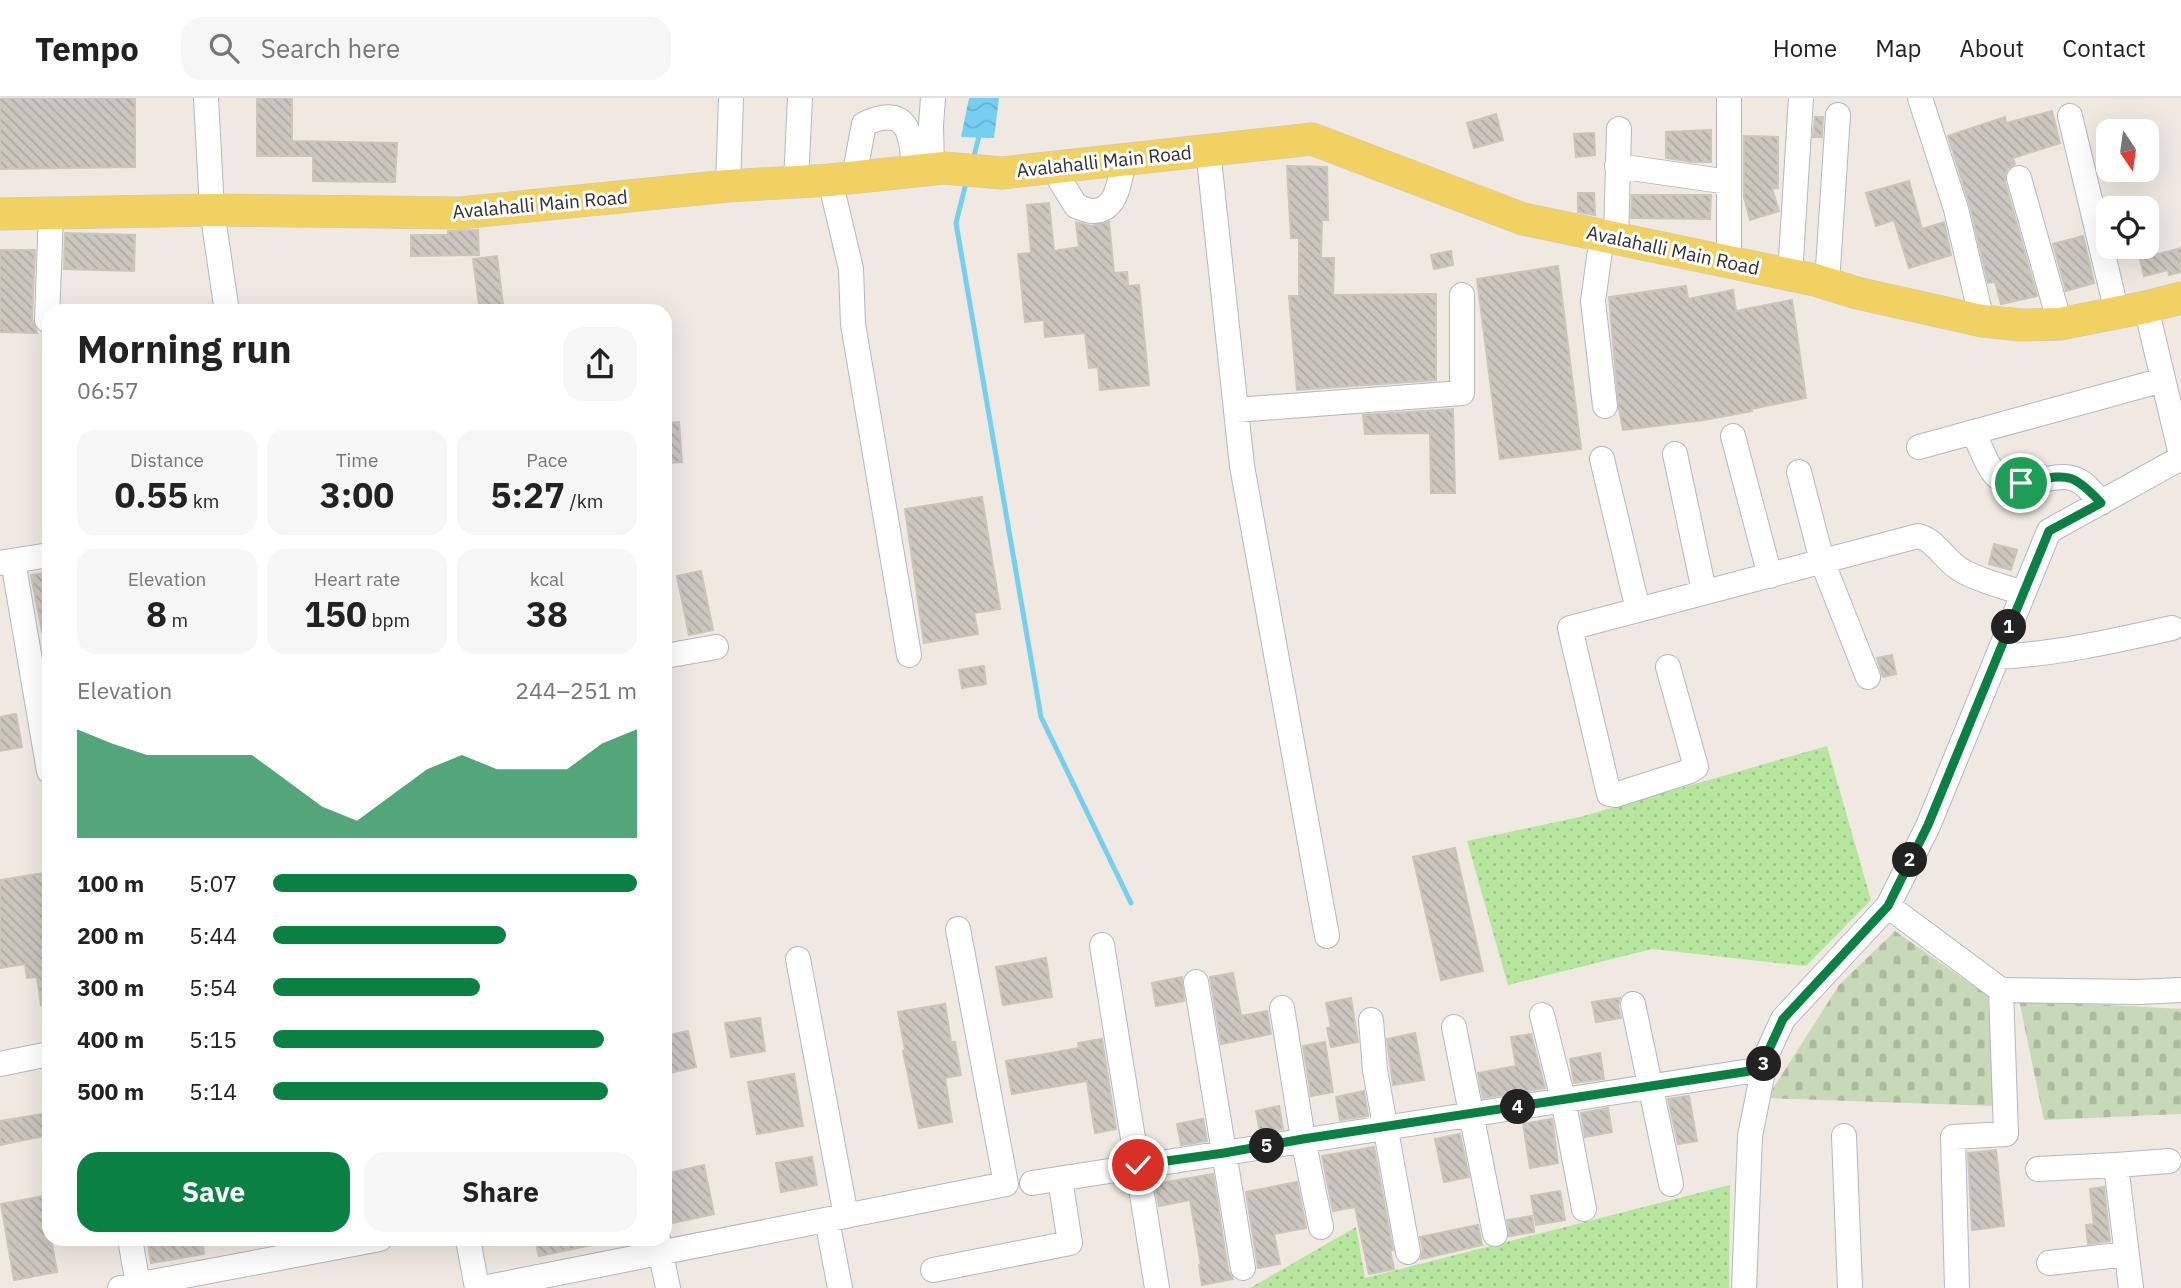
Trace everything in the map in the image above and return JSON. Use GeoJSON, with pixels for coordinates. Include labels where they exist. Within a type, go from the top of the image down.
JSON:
{"type":"FeatureCollection","features":[{"type":"Feature","properties":{"kind":"main road","name":"Avalahalli Main Road"},"geometry":{"type":"LineString","coordinates":[[0,214],[212,210],[460,213],[930,169],[1002,173],[1312,139],[1523,219],[1826,283],[1857,293],[1982,321],[2021,326],[2060,324],[2181,298]]}},
{"type":"Feature","properties":{"kind":"street"},"geometry":{"type":"LineString","coordinates":[[206,98],[212,210],[226,304]]}},
{"type":"Feature","properties":{"kind":"street"},"geometry":{"type":"LineString","coordinates":[[728,186],[731,98]]}},
{"type":"Feature","properties":{"kind":"street"},"geometry":{"type":"LineString","coordinates":[[796,181],[800,98]]}},
{"type":"Feature","properties":{"kind":"street"},"geometry":{"type":"LineString","coordinates":[[930,169],[933,98]]}},
{"type":"Feature","properties":{"kind":"street"},"geometry":{"type":"LineString","coordinates":[[1729,98],[1729,262]]}},
{"type":"Feature","properties":{"kind":"street"},"geometry":{"type":"LineString","coordinates":[[1790,275],[1801,98]]}},
{"type":"Feature","properties":{"kind":"street"},"geometry":{"type":"LineString","coordinates":[[1920,98],[1956,209],[1982,321]]}},
{"type":"Feature","properties":{"kind":"street"},"geometry":{"type":"LineString","coordinates":[[1826,283],[1838,115]]}},
{"type":"Feature","properties":{"kind":"street"},"geometry":{"type":"LineString","coordinates":[[1744,1288],[1750,1136],[1766,1056],[1783,1019],[1888,906],[1928,825],[2049,531],[2181,457],[2163,380],[2131,310],[2070,116]]}},
{"type":"Feature","properties":{"kind":"street"},"geometry":{"type":"LineString","coordinates":[[909,655],[853,324],[851,269],[842,178],[864,124],[876,119],[894,118],[905,124],[930,169]]}},
{"type":"Feature","properties":{"kind":"street"},"geometry":{"type":"LineString","coordinates":[[1605,406],[1593,301],[1609,237],[1619,129]]}},
{"type":"Feature","properties":{"kind":"street"},"geometry":{"type":"LineString","coordinates":[[1208,150],[1242,466],[1327,936]]}},
{"type":"Feature","properties":{"kind":"street"},"geometry":{"type":"LineString","coordinates":[[1052,167],[1076,206],[1091,211],[1105,207],[1114,197],[1124,159]]}},
{"type":"Feature","properties":{"kind":"street"},"geometry":{"type":"LineString","coordinates":[[1617,166],[1729,182]]}},
{"type":"Feature","properties":{"kind":"street"},"geometry":{"type":"LineString","coordinates":[[2019,178],[2060,324]]}},
{"type":"Feature","properties":{"kind":"street"},"geometry":{"type":"LineString","coordinates":[[48,304],[51,213]]}},
{"type":"Feature","properties":{"kind":"street"},"geometry":{"type":"LineString","coordinates":[[1236,410],[1462,393],[1462,295]]}},
{"type":"Feature","properties":{"kind":"street"},"geometry":{"type":"LineString","coordinates":[[1919,447],[2163,380]]}},
{"type":"Feature","properties":{"kind":"street"},"geometry":{"type":"LineString","coordinates":[[1973,432],[1993,472],[2000,479],[2021,483],[2064,476],[2075,478],[2101,503]]}},
{"type":"Feature","properties":{"kind":"street"},"geometry":{"type":"LineString","coordinates":[[1733,436],[1770,576]]}},
{"type":"Feature","properties":{"kind":"street"},"geometry":{"type":"LineString","coordinates":[[1675,454],[1704,592]]}},
{"type":"Feature","properties":{"kind":"street"},"geometry":{"type":"LineString","coordinates":[[1602,459],[1638,610]]}},
{"type":"Feature","properties":{"kind":"street"},"geometry":{"type":"LineString","coordinates":[[1799,472],[1822,561],[1868,677]]}},
{"type":"Feature","properties":{"kind":"street"},"geometry":{"type":"LineString","coordinates":[[1668,667],[1696,766],[1690,771],[1615,795],[1609,794],[1570,628],[1919,536],[1925,537],[1965,573],[2023,593]]}},
{"type":"Feature","properties":{"kind":"street"},"geometry":{"type":"LineString","coordinates":[[42,556],[6,562],[42,737]]}},
{"type":"Feature","properties":{"kind":"street"},"geometry":{"type":"LineString","coordinates":[[1997,657],[2035,655],[2172,628]]}},
{"type":"Feature","properties":{"kind":"street"},"geometry":{"type":"LineString","coordinates":[[672,655],[716,646]]}},
{"type":"Feature","properties":{"kind":"street"},"geometry":{"type":"LineString","coordinates":[[1888,906],[2001,990],[2181,990]]}},
{"type":"Feature","properties":{"kind":"street"},"geometry":{"type":"LineString","coordinates":[[672,1244],[836,1218],[1006,1184],[958,929]]}},
{"type":"Feature","properties":{"kind":"street"},"geometry":{"type":"LineString","coordinates":[[1102,945],[1157,1288]]}},
{"type":"Feature","properties":{"kind":"street"},"geometry":{"type":"LineString","coordinates":[[798,960],[836,1218],[840,1288]]}},
{"type":"Feature","properties":{"kind":"street"},"geometry":{"type":"LineString","coordinates":[[1196,982],[1243,1268]]}},
{"type":"Feature","properties":{"kind":"street"},"geometry":{"type":"LineString","coordinates":[[1956,1288],[1953,1137],[2006,1134],[2001,990]]}},
{"type":"Feature","properties":{"kind":"street"},"geometry":{"type":"LineString","coordinates":[[1633,1004],[1648,1086],[1671,1184]]}},
{"type":"Feature","properties":{"kind":"street"},"geometry":{"type":"LineString","coordinates":[[1282,1008],[1303,1139],[1321,1227]]}},
{"type":"Feature","properties":{"kind":"street"},"geometry":{"type":"LineString","coordinates":[[1542,1015],[1563,1100],[1584,1209]]}},
{"type":"Feature","properties":{"kind":"street"},"geometry":{"type":"LineString","coordinates":[[1371,1020],[1375,1070],[1408,1252]]}},
{"type":"Feature","properties":{"kind":"street"},"geometry":{"type":"LineString","coordinates":[[1454,1027],[1495,1234]]}},
{"type":"Feature","properties":{"kind":"street"},"geometry":{"type":"LineString","coordinates":[[0,1064],[42,1055]]}},
{"type":"Feature","properties":{"kind":"street"},"geometry":{"type":"LineString","coordinates":[[1032,1183],[1763,1069]]}},
{"type":"Feature","properties":{"kind":"street"},"geometry":{"type":"LineString","coordinates":[[1844,1136],[1850,1288]]}},
{"type":"Feature","properties":{"kind":"street"},"geometry":{"type":"LineString","coordinates":[[2038,1169],[2169,1161]]}},
{"type":"Feature","properties":{"kind":"street"},"geometry":{"type":"LineString","coordinates":[[2116,1165],[2132,1288]]}},
{"type":"Feature","properties":{"kind":"street"},"geometry":{"type":"LineString","coordinates":[[933,1270],[1070,1243],[1060,1179]]}},
{"type":"Feature","properties":{"kind":"street"},"geometry":{"type":"LineString","coordinates":[[130,1246],[129,1286],[285,1248],[306,1246]]}},
{"type":"Feature","properties":{"kind":"street"},"geometry":{"type":"LineString","coordinates":[[469,1246],[477,1288]]}},
{"type":"Feature","properties":{"kind":"street"},"geometry":{"type":"LineString","coordinates":[[483,1288],[660,1246],[668,1288]]}},
{"type":"Feature","properties":{"kind":"street"},"geometry":{"type":"LineString","coordinates":[[2049,1263],[2127,1254]]}},
{"type":"Feature","properties":{"kind":"green space"},"geometry":{"type":"Polygon","coordinates":[[[1827,746],[1871,900],[1806,966],[1652,949],[1508,985],[1467,841],[1580,817],[1827,746]]]}},
{"type":"Feature","properties":{"kind":"green space"},"geometry":{"type":"Polygon","coordinates":[[[1895,931],[1991,998],[1995,1106],[1767,1098],[1839,985],[1895,931]]]}},
{"type":"Feature","properties":{"kind":"green space"},"geometry":{"type":"Polygon","coordinates":[[[2019,1000],[2181,1009],[2181,1114],[2044,1120],[2019,1000]]]}},
{"type":"Feature","properties":{"kind":"green space"},"geometry":{"type":"Polygon","coordinates":[[[1730,1185],[1729,1288],[1250,1288],[1356,1227],[1365,1278],[1730,1185]]]}},
{"type":"Feature","properties":{"kind":"water"},"geometry":{"type":"Polygon","coordinates":[[[969,98],[999,98],[994,138],[961,137],[969,98]]]}},
{"type":"Feature","properties":{"kind":"building"},"geometry":{"type":"Polygon","coordinates":[[[0,98],[135,98],[135,167],[0,169],[0,98]]]}},
{"type":"Feature","properties":{"kind":"building"},"geometry":{"type":"Polygon","coordinates":[[[257,98],[292,98],[292,141],[397,143],[395,182],[313,181],[313,156],[257,156],[257,98]]]}},
{"type":"Feature","properties":{"kind":"building"},"geometry":{"type":"Polygon","coordinates":[[[2052,111],[2060,143],[2013,158],[2015,164],[2008,168],[2005,175],[2037,296],[2001,304],[1995,282],[1988,283],[1970,206],[1948,136],[2005,117],[2006,123],[2052,111]]]}},
{"type":"Feature","properties":{"kind":"building"},"geometry":{"type":"Polygon","coordinates":[[[1496,114],[1503,140],[1474,148],[1467,123],[1496,114]]]}},
{"type":"Feature","properties":{"kind":"building"},"geometry":{"type":"Polygon","coordinates":[[[1815,117],[1823,117],[1822,137],[1813,137],[1815,117]]]}},
{"type":"Feature","properties":{"kind":"building"},"geometry":{"type":"Polygon","coordinates":[[[1711,130],[1711,162],[1666,158],[1666,132],[1711,130]]]}},
{"type":"Feature","properties":{"kind":"building"},"geometry":{"type":"Polygon","coordinates":[[[1594,133],[1595,155],[1576,157],[1574,134],[1594,133]]]}},
{"type":"Feature","properties":{"kind":"building"},"geometry":{"type":"Polygon","coordinates":[[[1744,136],[1778,137],[1778,188],[1772,189],[1779,211],[1750,220],[1744,197],[1744,136]]]}},
{"type":"Feature","properties":{"kind":"building"},"geometry":{"type":"Polygon","coordinates":[[[1287,166],[1327,167],[1328,220],[1322,220],[1321,258],[1334,258],[1333,295],[1436,294],[1436,380],[1297,390],[1289,296],[1299,296],[1299,238],[1291,238],[1287,166]]]}},
{"type":"Feature","properties":{"kind":"building"},"geometry":{"type":"Polygon","coordinates":[[[1909,181],[1922,229],[1944,222],[1951,255],[1909,268],[1894,220],[1876,226],[1866,193],[1909,181]]]}},
{"type":"Feature","properties":{"kind":"building"},"geometry":{"type":"Polygon","coordinates":[[[1578,193],[1594,193],[1595,215],[1578,212],[1578,193]]]}},
{"type":"Feature","properties":{"kind":"building"},"geometry":{"type":"Polygon","coordinates":[[[1632,195],[1711,195],[1710,219],[1631,218],[1632,195]]]}},
{"type":"Feature","properties":{"kind":"building"},"geometry":{"type":"Polygon","coordinates":[[[1049,203],[1054,251],[1079,247],[1076,222],[1091,226],[1109,222],[1114,273],[1127,272],[1128,286],[1139,285],[1149,385],[1100,390],[1098,367],[1089,368],[1085,333],[1045,337],[1044,320],[1025,322],[1018,254],[1031,253],[1027,205],[1049,203]]]}},
{"type":"Feature","properties":{"kind":"building"},"geometry":{"type":"Polygon","coordinates":[[[478,230],[479,255],[411,256],[411,235],[448,235],[448,231],[478,230]]]}},
{"type":"Feature","properties":{"kind":"building"},"geometry":{"type":"Polygon","coordinates":[[[65,233],[135,235],[134,271],[64,269],[65,233]]]}},
{"type":"Feature","properties":{"kind":"building"},"geometry":{"type":"Polygon","coordinates":[[[2083,236],[2094,283],[2066,291],[2053,244],[2083,236]]]}},
{"type":"Feature","properties":{"kind":"building"},"geometry":{"type":"Polygon","coordinates":[[[2181,248],[2181,272],[2169,275],[2168,270],[2144,276],[2140,259],[2159,259],[2159,254],[2181,248]]]}},
{"type":"Feature","properties":{"kind":"building"},"geometry":{"type":"Polygon","coordinates":[[[0,250],[35,250],[32,319],[37,333],[0,332],[0,250]]]}},
{"type":"Feature","properties":{"kind":"building"},"geometry":{"type":"Polygon","coordinates":[[[1451,251],[1453,265],[1434,269],[1431,255],[1451,251]]]}},
{"type":"Feature","properties":{"kind":"building"},"geometry":{"type":"Polygon","coordinates":[[[497,256],[503,304],[479,304],[473,259],[497,256]]]}},
{"type":"Feature","properties":{"kind":"building"},"geometry":{"type":"Polygon","coordinates":[[[1558,266],[1581,449],[1500,459],[1477,279],[1558,266]]]}},
{"type":"Feature","properties":{"kind":"building"},"geometry":{"type":"Polygon","coordinates":[[[1686,286],[1688,299],[1733,290],[1736,311],[1792,300],[1806,398],[1704,420],[1623,430],[1609,297],[1686,286]]]}},
{"type":"Feature","properties":{"kind":"building"},"geometry":{"type":"Polygon","coordinates":[[[1453,409],[1455,493],[1431,493],[1430,433],[1365,434],[1363,415],[1453,409]]]}},
{"type":"Feature","properties":{"kind":"building"},"geometry":{"type":"Polygon","coordinates":[[[672,422],[679,422],[682,462],[672,463],[672,422]]]}},
{"type":"Feature","properties":{"kind":"building"},"geometry":{"type":"Polygon","coordinates":[[[982,497],[1000,609],[974,613],[978,634],[924,643],[905,509],[982,497]]]}},
{"type":"Feature","properties":{"kind":"building"},"geometry":{"type":"Polygon","coordinates":[[[1994,544],[2017,550],[2011,570],[1989,564],[1994,544]]]}},
{"type":"Feature","properties":{"kind":"building"},"geometry":{"type":"Polygon","coordinates":[[[701,571],[713,630],[689,635],[677,576],[701,571]]]}},
{"type":"Feature","properties":{"kind":"building"},"geometry":{"type":"Polygon","coordinates":[[[42,573],[42,632],[31,575],[42,573]]]}},
{"type":"Feature","properties":{"kind":"building"},"geometry":{"type":"Polygon","coordinates":[[[1892,655],[1896,674],[1883,677],[1877,658],[1892,655]]]}},
{"type":"Feature","properties":{"kind":"building"},"geometry":{"type":"Polygon","coordinates":[[[984,666],[986,684],[962,688],[959,670],[984,666]]]}},
{"type":"Feature","properties":{"kind":"building"},"geometry":{"type":"Polygon","coordinates":[[[16,714],[22,747],[0,751],[0,717],[16,714]]]}},
{"type":"Feature","properties":{"kind":"building"},"geometry":{"type":"Polygon","coordinates":[[[1455,848],[1483,971],[1441,980],[1413,857],[1455,848]]]}},
{"type":"Feature","properties":{"kind":"building"},"geometry":{"type":"Polygon","coordinates":[[[42,873],[42,1005],[37,977],[27,978],[25,964],[0,968],[0,880],[42,873]]]}},
{"type":"Feature","properties":{"kind":"building"},"geometry":{"type":"Polygon","coordinates":[[[1046,958],[1052,997],[1003,1005],[996,967],[1046,958]]]}},
{"type":"Feature","properties":{"kind":"building"},"geometry":{"type":"Polygon","coordinates":[[[1233,973],[1241,1016],[1267,1011],[1271,1034],[1221,1044],[1210,977],[1233,973]]]}},
{"type":"Feature","properties":{"kind":"building"},"geometry":{"type":"Polygon","coordinates":[[[1182,977],[1184,1001],[1156,1006],[1152,983],[1182,977]]]}},
{"type":"Feature","properties":{"kind":"building"},"geometry":{"type":"Polygon","coordinates":[[[1351,998],[1358,1042],[1331,1047],[1327,1028],[1331,1027],[1326,1003],[1351,998]]]}},
{"type":"Feature","properties":{"kind":"building"},"geometry":{"type":"Polygon","coordinates":[[[1620,998],[1618,1006],[1621,1018],[1596,1022],[1592,1002],[1620,998]]]}},
{"type":"Feature","properties":{"kind":"building"},"geometry":{"type":"Polygon","coordinates":[[[945,1004],[951,1042],[955,1042],[961,1075],[945,1078],[952,1122],[919,1128],[898,1012],[945,1004]]]}},
{"type":"Feature","properties":{"kind":"building"},"geometry":{"type":"Polygon","coordinates":[[[760,1018],[765,1051],[731,1057],[725,1023],[760,1018]]]}},
{"type":"Feature","properties":{"kind":"building"},"geometry":{"type":"Polygon","coordinates":[[[688,1031],[696,1067],[672,1072],[672,1034],[688,1031]]]}},
{"type":"Feature","properties":{"kind":"building"},"geometry":{"type":"Polygon","coordinates":[[[1415,1033],[1424,1080],[1393,1085],[1387,1039],[1415,1033]]]}},
{"type":"Feature","properties":{"kind":"building"},"geometry":{"type":"Polygon","coordinates":[[[1531,1034],[1545,1088],[1483,1098],[1478,1073],[1516,1066],[1511,1037],[1531,1034]]]}},
{"type":"Feature","properties":{"kind":"building"},"geometry":{"type":"Polygon","coordinates":[[[1102,1039],[1116,1129],[1095,1133],[1087,1081],[1012,1094],[1006,1061],[1079,1048],[1078,1043],[1102,1039]]]}},
{"type":"Feature","properties":{"kind":"building"},"geometry":{"type":"Polygon","coordinates":[[[1325,1042],[1333,1092],[1311,1096],[1303,1046],[1325,1042]]]}},
{"type":"Feature","properties":{"kind":"building"},"geometry":{"type":"Polygon","coordinates":[[[1600,1053],[1604,1079],[1574,1083],[1570,1059],[1600,1053]]]}},
{"type":"Feature","properties":{"kind":"building"},"geometry":{"type":"Polygon","coordinates":[[[794,1074],[803,1126],[757,1134],[748,1082],[794,1074]]]}},
{"type":"Feature","properties":{"kind":"building"},"geometry":{"type":"Polygon","coordinates":[[[1364,1091],[1368,1116],[1340,1120],[1336,1097],[1364,1091]]]}},
{"type":"Feature","properties":{"kind":"building"},"geometry":{"type":"Polygon","coordinates":[[[1689,1096],[1697,1141],[1678,1144],[1668,1099],[1689,1096]]]}},
{"type":"Feature","properties":{"kind":"building"},"geometry":{"type":"Polygon","coordinates":[[[1279,1106],[1283,1129],[1260,1132],[1256,1111],[1279,1106]]]}},
{"type":"Feature","properties":{"kind":"building"},"geometry":{"type":"Polygon","coordinates":[[[1608,1108],[1612,1132],[1585,1137],[1581,1113],[1608,1108]]]}},
{"type":"Feature","properties":{"kind":"building"},"geometry":{"type":"Polygon","coordinates":[[[42,1114],[42,1136],[0,1145],[0,1121],[42,1114]]]}},
{"type":"Feature","properties":{"kind":"building"},"geometry":{"type":"Polygon","coordinates":[[[1203,1119],[1207,1141],[1181,1145],[1177,1124],[1203,1119]]]}},
{"type":"Feature","properties":{"kind":"building"},"geometry":{"type":"Polygon","coordinates":[[[1552,1119],[1558,1163],[1530,1168],[1523,1124],[1552,1119]]]}},
{"type":"Feature","properties":{"kind":"building"},"geometry":{"type":"Polygon","coordinates":[[[1460,1134],[1469,1177],[1444,1182],[1435,1139],[1460,1134]]]}},
{"type":"Feature","properties":{"kind":"building"},"geometry":{"type":"Polygon","coordinates":[[[1374,1147],[1394,1269],[1369,1274],[1355,1207],[1333,1211],[1322,1156],[1374,1147]]]}},
{"type":"Feature","properties":{"kind":"building"},"geometry":{"type":"Polygon","coordinates":[[[1996,1150],[2004,1226],[1972,1230],[1968,1153],[1996,1150]]]}},
{"type":"Feature","properties":{"kind":"building"},"geometry":{"type":"Polygon","coordinates":[[[812,1157],[817,1185],[781,1192],[776,1163],[812,1157]]]}},
{"type":"Feature","properties":{"kind":"building"},"geometry":{"type":"Polygon","coordinates":[[[704,1165],[714,1214],[673,1223],[672,1172],[704,1165]]]}},
{"type":"Feature","properties":{"kind":"building"},"geometry":{"type":"Polygon","coordinates":[[[1213,1174],[1228,1270],[1233,1279],[1202,1285],[1190,1200],[1159,1206],[1155,1184],[1213,1174]]]}},
{"type":"Feature","properties":{"kind":"building"},"geometry":{"type":"Polygon","coordinates":[[[1297,1182],[1306,1228],[1274,1234],[1280,1264],[1258,1268],[1246,1192],[1297,1182]]]}},
{"type":"Feature","properties":{"kind":"building"},"geometry":{"type":"Polygon","coordinates":[[[2104,1187],[2110,1241],[2088,1244],[2086,1225],[2094,1224],[2090,1189],[2104,1187]]]}},
{"type":"Feature","properties":{"kind":"building"},"geometry":{"type":"Polygon","coordinates":[[[1560,1191],[1565,1220],[1536,1225],[1531,1196],[1560,1191]]]}},
{"type":"Feature","properties":{"kind":"building"},"geometry":{"type":"Polygon","coordinates":[[[42,1196],[42,1246],[52,1246],[57,1272],[14,1280],[1,1204],[42,1196]]]}},
{"type":"Feature","properties":{"kind":"building"},"geometry":{"type":"Polygon","coordinates":[[[1532,1216],[1534,1232],[1509,1236],[1507,1220],[1532,1216]]]}},
{"type":"Feature","properties":{"kind":"building"},"geometry":{"type":"Polygon","coordinates":[[[1478,1225],[1482,1245],[1421,1259],[1423,1250],[1420,1237],[1478,1225]]]}},
{"type":"Feature","properties":{"kind":"building"},"geometry":{"type":"Polygon","coordinates":[[[148,1246],[203,1246],[204,1254],[151,1263],[148,1246]]]}},
{"type":"Feature","properties":{"kind":"building"},"geometry":{"type":"Polygon","coordinates":[[[537,1246],[587,1246],[539,1256],[537,1246]]]}},
{"type":"Feature","properties":{"kind":"waterway"},"geometry":{"type":"LineString","coordinates":[[973,160],[980,132]]}},
{"type":"Feature","properties":{"kind":"waterway"},"geometry":{"type":"LineString","coordinates":[[967,179],[956,223],[1041,717],[1131,903]]}},
{"type":"Feature","properties":{"kind":"route"},"geometry":{"type":"LineString","coordinates":[[1138,1165],[1763,1069],[1783,1019],[1888,906],[1928,825],[2049,531],[2101,503],[2075,478],[2064,476],[2021,483]]}}]}
